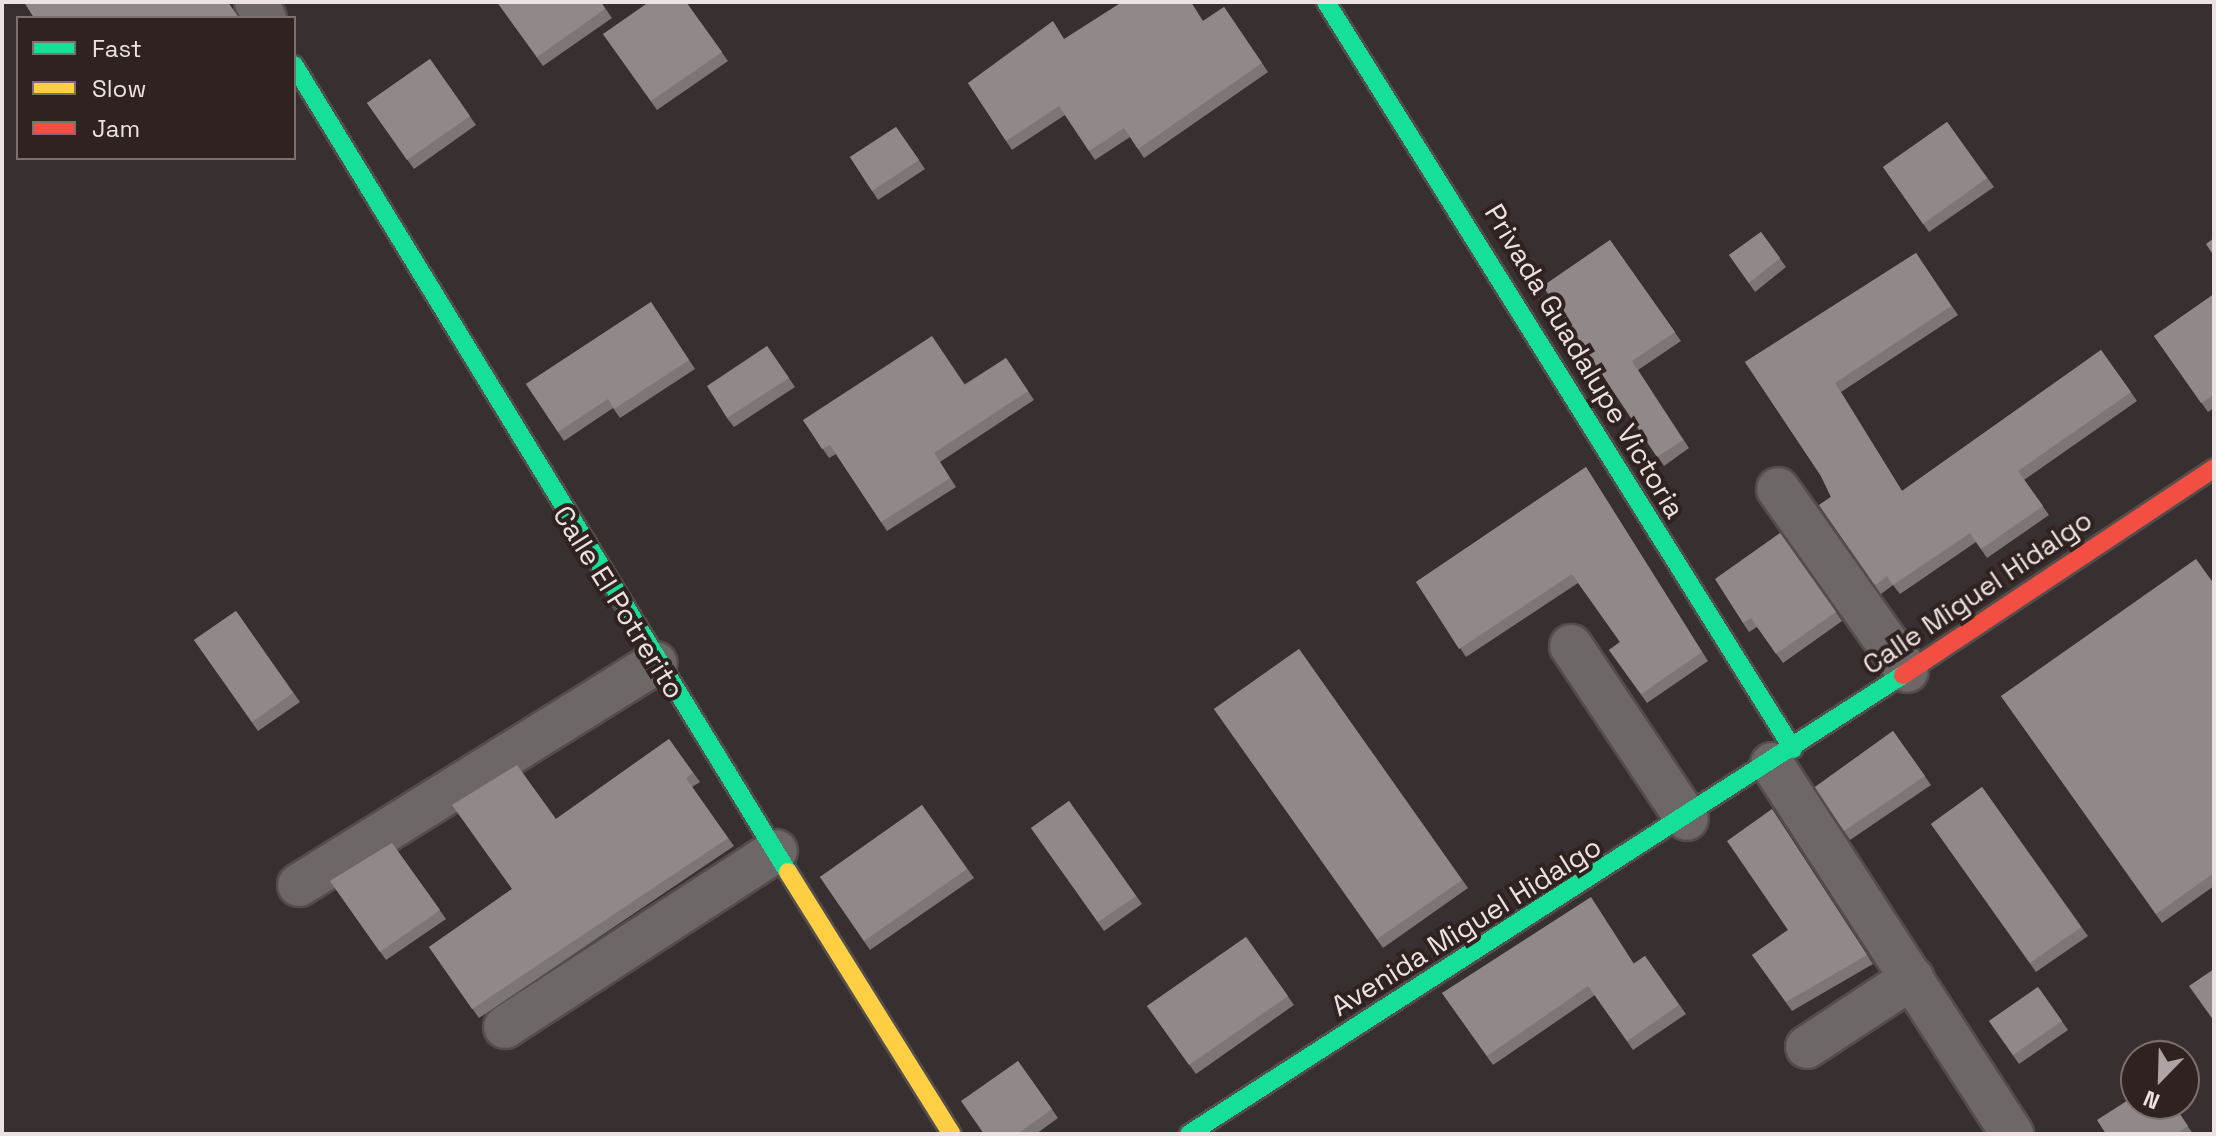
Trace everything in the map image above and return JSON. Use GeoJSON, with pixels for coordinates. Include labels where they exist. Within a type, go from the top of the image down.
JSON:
{"type":"FeatureCollection","features":[{"type":"Feature","properties":{"kind":"street","name":"Privada Guadalupe Victoria"},"geometry":{"type":"LineString","coordinates":[[1326,2],[1782,756]]}},
{"type":"Feature","properties":{"kind":"street","name":"Calle El Potrerito"},"geometry":{"type":"LineString","coordinates":[[296,68],[656,663],[952,1134]]}},
{"type":"Feature","properties":{"kind":"street","name":"Calle Miguel Hidalgo"},"geometry":{"type":"LineString","coordinates":[[1782,756],[2214,468]]}},
{"type":"Feature","properties":{"kind":"street"},"geometry":{"type":"LineString","coordinates":[[1778,489],[1907,671]]}},
{"type":"Feature","properties":{"kind":"street"},"geometry":{"type":"LineString","coordinates":[[1571,646],[1687,819]]}},
{"type":"Feature","properties":{"kind":"street"},"geometry":{"type":"LineString","coordinates":[[299,885],[656,663]]}},
{"type":"Feature","properties":{"kind":"street","name":"Avenida Miguel Hidalgo"},"geometry":{"type":"LineString","coordinates":[[1189,1134],[1782,756]]}},
{"type":"Feature","properties":{"kind":"street"},"geometry":{"type":"LineString","coordinates":[[1782,756],[1912,978],[2012,1134]]}},
{"type":"Feature","properties":{"kind":"street"},"geometry":{"type":"LineString","coordinates":[[505,1027],[776,851]]}},
{"type":"Feature","properties":{"kind":"street"},"geometry":{"type":"LineString","coordinates":[[1807,1047],[1912,978]]}},
{"type":"Feature","properties":{"kind":"building"},"geometry":{"type":"Polygon","coordinates":[[[24,2],[228,2],[238,16],[33,16],[24,2]]]}},
{"type":"Feature","properties":{"kind":"building"},"geometry":{"type":"Polygon","coordinates":[[[497,2],[601,2],[605,9],[537,57],[497,2]]]}},
{"type":"Feature","properties":{"kind":"building"},"geometry":{"type":"Polygon","coordinates":[[[649,2],[686,2],[722,52],[651,101],[603,34],[649,2]]]}},
{"type":"Feature","properties":{"kind":"building"},"geometry":{"type":"Polygon","coordinates":[[[1122,2],[1191,2],[1203,21],[1224,7],[1262,63],[1138,149],[1124,128],[1089,151],[1059,106],[1006,141],[968,83],[1053,21],[1064,39],[1122,2]]]}},
{"type":"Feature","properties":{"kind":"building"},"geometry":{"type":"Polygon","coordinates":[[[430,59],[470,116],[407,160],[367,103],[430,59]]]}},
{"type":"Feature","properties":{"kind":"building"},"geometry":{"type":"Polygon","coordinates":[[[1947,122],[1987,178],[1923,224],[1883,167],[1947,122]]]}},
{"type":"Feature","properties":{"kind":"building"},"geometry":{"type":"Polygon","coordinates":[[[896,127],[919,160],[872,191],[850,157],[896,127]]]}},
{"type":"Feature","properties":{"kind":"building"},"geometry":{"type":"Polygon","coordinates":[[[1761,232],[1780,258],[1749,283],[1729,255],[1761,232]]]}},
{"type":"Feature","properties":{"kind":"building"},"geometry":{"type":"Polygon","coordinates":[[[2214,238],[2214,256],[2206,244],[2214,238]]]}},
{"type":"Feature","properties":{"kind":"building"},"geometry":{"type":"Polygon","coordinates":[[[1610,240],[1675,332],[1632,361],[1683,440],[1657,457],[1543,286],[1610,240]]]}},
{"type":"Feature","properties":{"kind":"building"},"geometry":{"type":"Polygon","coordinates":[[[1916,253],[1951,306],[1835,383],[1902,491],[2101,350],[2131,392],[2018,471],[2043,506],[1981,549],[1970,533],[1893,585],[1887,576],[1875,585],[1819,505],[1831,497],[1821,476],[1745,362],[1916,253]]]}},
{"type":"Feature","properties":{"kind":"building"},"geometry":{"type":"Polygon","coordinates":[[[2214,294],[2214,395],[2201,403],[2154,336],[2214,294]]]}},
{"type":"Feature","properties":{"kind":"building"},"geometry":{"type":"Polygon","coordinates":[[[651,302],[689,360],[614,409],[608,399],[558,432],[526,384],[651,302]]]}},
{"type":"Feature","properties":{"kind":"building"},"geometry":{"type":"Polygon","coordinates":[[[932,336],[965,385],[1006,358],[1028,391],[934,453],[950,478],[881,522],[830,445],[822,449],[803,420],[932,336]]]}},
{"type":"Feature","properties":{"kind":"building"},"geometry":{"type":"Polygon","coordinates":[[[767,346],[789,378],[727,418],[707,386],[767,346]]]}},
{"type":"Feature","properties":{"kind":"building"},"geometry":{"type":"Polygon","coordinates":[[[1586,467],[1702,652],[1641,694],[1609,650],[1620,642],[1572,574],[1459,649],[1416,582],[1586,467]]]}},
{"type":"Feature","properties":{"kind":"building"},"geometry":{"type":"Polygon","coordinates":[[[1780,533],[1836,612],[1776,654],[1751,618],[1743,623],[1715,579],[1780,533]]]}},
{"type":"Feature","properties":{"kind":"building"},"geometry":{"type":"Polygon","coordinates":[[[2196,559],[2214,584],[2214,873],[2156,914],[2001,696],[2196,559]]]}},
{"type":"Feature","properties":{"kind":"building"},"geometry":{"type":"Polygon","coordinates":[[[236,611],[293,693],[252,722],[194,640],[236,611]]]}},
{"type":"Feature","properties":{"kind":"building"},"geometry":{"type":"Polygon","coordinates":[[[1299,649],[1462,880],[1377,939],[1214,709],[1299,649]]]}},
{"type":"Feature","properties":{"kind":"building"},"geometry":{"type":"Polygon","coordinates":[[[1893,731],[1925,776],[1844,831],[1815,787],[1893,731]]]}},
{"type":"Feature","properties":{"kind":"building"},"geometry":{"type":"Polygon","coordinates":[[[669,739],[693,773],[686,778],[728,838],[472,1009],[429,947],[512,889],[452,805],[517,765],[556,819],[669,739]]]}},
{"type":"Feature","properties":{"kind":"building"},"geometry":{"type":"Polygon","coordinates":[[[1982,787],[2081,927],[2030,963],[1931,824],[1982,787]]]}},
{"type":"Feature","properties":{"kind":"building"},"geometry":{"type":"Polygon","coordinates":[[[1069,801],[1136,896],[1098,922],[1031,828],[1069,801]]]}},
{"type":"Feature","properties":{"kind":"building"},"geometry":{"type":"Polygon","coordinates":[[[922,805],[967,869],[864,941],[820,877],[922,805]]]}},
{"type":"Feature","properties":{"kind":"building"},"geometry":{"type":"Polygon","coordinates":[[[1772,809],[1867,955],[1786,1002],[1752,955],[1788,930],[1727,841],[1772,809]]]}},
{"type":"Feature","properties":{"kind":"building"},"geometry":{"type":"Polygon","coordinates":[[[392,843],[440,910],[380,952],[330,881],[392,843]]]}},
{"type":"Feature","properties":{"kind":"building"},"geometry":{"type":"Polygon","coordinates":[[[1591,897],[1634,964],[1645,956],[1679,1005],[1627,1041],[1588,986],[1487,1056],[1442,993],[1591,897]]]}},
{"type":"Feature","properties":{"kind":"building"},"geometry":{"type":"Polygon","coordinates":[[[1246,937],[1288,996],[1189,1065],[1147,1006],[1246,937]]]}},
{"type":"Feature","properties":{"kind":"building"},"geometry":{"type":"Polygon","coordinates":[[[2214,969],[2214,1021],[2189,986],[2214,969]]]}},
{"type":"Feature","properties":{"kind":"building"},"geometry":{"type":"Polygon","coordinates":[[[2038,987],[2062,1021],[2013,1055],[1989,1021],[2038,987]]]}},
{"type":"Feature","properties":{"kind":"building"},"geometry":{"type":"Polygon","coordinates":[[[1018,1061],[1052,1109],[1017,1134],[984,1134],[961,1101],[1018,1061]]]}},
{"type":"Feature","properties":{"kind":"building"},"geometry":{"type":"Polygon","coordinates":[[[2120,1105],[2120,1120],[2184,1120],[2188,1126],[2176,1134],[2106,1134],[2097,1120],[2120,1105]]]}},
{"type":"Feature","properties":{"kind":"traffic: fast"},"geometry":{"type":"LineString","coordinates":[[1326,2],[1793,749]]}},
{"type":"Feature","properties":{"kind":"traffic: fast"},"geometry":{"type":"LineString","coordinates":[[296,68],[788,872]]}},
{"type":"Feature","properties":{"kind":"traffic: fast"},"geometry":{"type":"LineString","coordinates":[[1189,1134],[1903,675]]}},
{"type":"Feature","properties":{"kind":"traffic: slow"},"geometry":{"type":"LineString","coordinates":[[788,872],[952,1134]]}},
{"type":"Feature","properties":{"kind":"traffic: jam"},"geometry":{"type":"LineString","coordinates":[[1903,675],[2214,468]]}}]}
